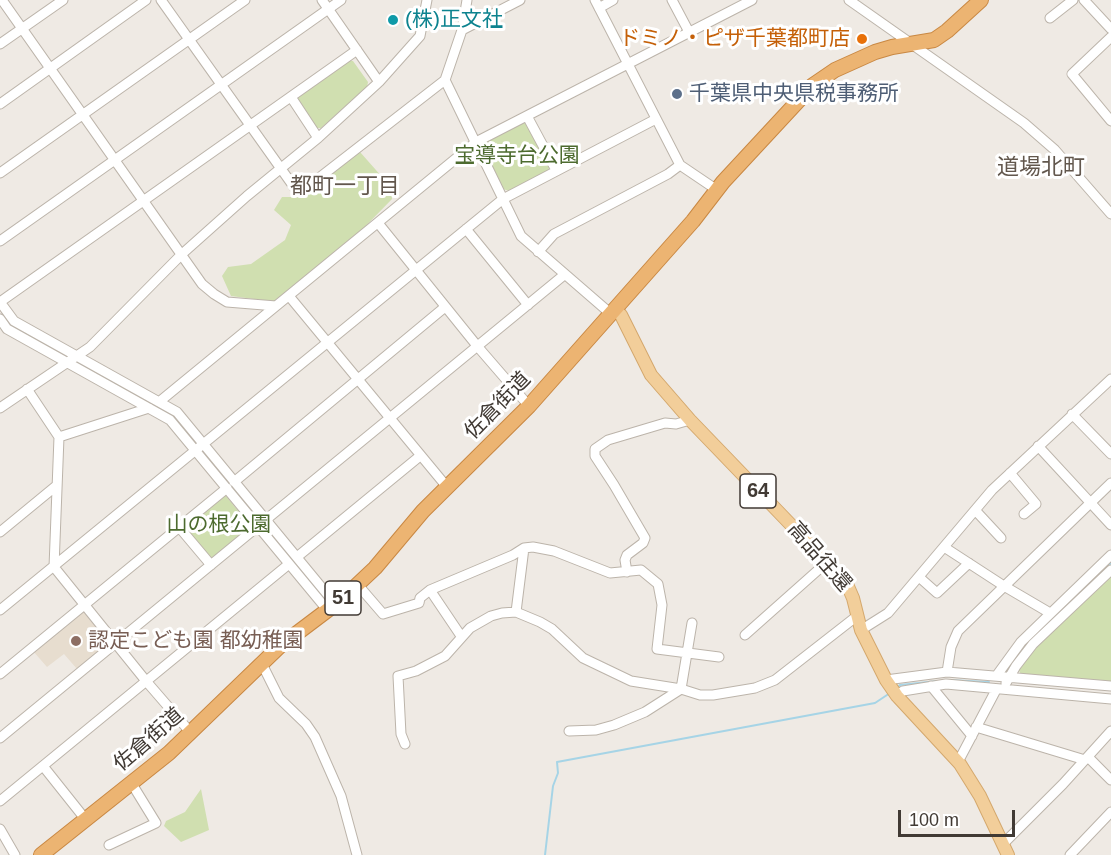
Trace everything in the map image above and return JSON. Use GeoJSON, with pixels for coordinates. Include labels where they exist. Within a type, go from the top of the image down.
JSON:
{"type":"FeatureCollection","features":[{"type":"Feature","properties":{"kind":"highway","name":"佐倉街道"},"geometry":{"type":"LineString","coordinates":[[41,855],[132,784],[191,733],[280,646],[358,585],[411,524],[529,406],[693,221],[717,190],[819,80],[875,52],[928,42],[941,36],[981,0]]}},
{"type":"Feature","properties":{"kind":"main road","name":"高品往還"},"geometry":{"type":"LineString","coordinates":[[611,311],[621,315],[646,369],[690,420],[846,582],[854,598],[861,630],[886,680]]}},
{"type":"Feature","properties":{"kind":"main road","name":"64"},"geometry":{"type":"LineString","coordinates":[[886,680],[897,696],[958,762],[980,796],[1005,849]]}},
{"type":"Feature","properties":{"kind":"street"},"geometry":{"type":"LineString","coordinates":[[2,0],[202,284],[227,302],[276,306]]}},
{"type":"Feature","properties":{"kind":"street"},"geometry":{"type":"LineString","coordinates":[[0,44],[63,0]]}},
{"type":"Feature","properties":{"kind":"street"},"geometry":{"type":"LineString","coordinates":[[0,104],[147,0]]}},
{"type":"Feature","properties":{"kind":"street"},"geometry":{"type":"LineString","coordinates":[[161,0],[294,187],[299,190],[306,188],[445,80],[462,30],[467,0]]}},
{"type":"Feature","properties":{"kind":"street"},"geometry":{"type":"LineString","coordinates":[[0,173],[245,0]]}},
{"type":"Feature","properties":{"kind":"street"},"geometry":{"type":"LineString","coordinates":[[322,0],[379,82]]}},
{"type":"Feature","properties":{"kind":"street"},"geometry":{"type":"LineString","coordinates":[[0,241],[340,0]]}},
{"type":"Feature","properties":{"kind":"street"},"geometry":{"type":"LineString","coordinates":[[0,408],[90,347],[182,254],[247,196],[318,138],[379,82],[420,36],[427,0]]}},
{"type":"Feature","properties":{"kind":"street"},"geometry":{"type":"LineString","coordinates":[[462,30],[519,0]]}},
{"type":"Feature","properties":{"kind":"street"},"geometry":{"type":"LineString","coordinates":[[613,0],[597,4],[680,165],[717,190]]}},
{"type":"Feature","properties":{"kind":"street"},"geometry":{"type":"LineString","coordinates":[[672,0],[689,32]]}},
{"type":"Feature","properties":{"kind":"street"},"geometry":{"type":"LineString","coordinates":[[159,402],[476,142],[752,0]]}},
{"type":"Feature","properties":{"kind":"street"},"geometry":{"type":"LineString","coordinates":[[849,0],[1024,123],[1055,150],[1111,214]]}},
{"type":"Feature","properties":{"kind":"street"},"geometry":{"type":"LineString","coordinates":[[1050,18],[1073,0]]}},
{"type":"Feature","properties":{"kind":"street"},"geometry":{"type":"LineString","coordinates":[[1084,0],[1111,29]]}},
{"type":"Feature","properties":{"kind":"street"},"geometry":{"type":"LineString","coordinates":[[1109,115],[1072,74],[1111,37]]}},
{"type":"Feature","properties":{"kind":"street"},"geometry":{"type":"LineString","coordinates":[[199,447],[177,412],[14,321],[0,302],[357,50]]}},
{"type":"Feature","properties":{"kind":"street"},"geometry":{"type":"LineString","coordinates":[[445,80],[521,236],[564,275],[611,311]]}},
{"type":"Feature","properties":{"kind":"street"},"geometry":{"type":"LineString","coordinates":[[291,97],[318,138]]}},
{"type":"Feature","properties":{"kind":"street"},"geometry":{"type":"LineString","coordinates":[[527,116],[556,170]]}},
{"type":"Feature","properties":{"kind":"street"},"geometry":{"type":"LineString","coordinates":[[0,610],[503,199],[656,119]]}},
{"type":"Feature","properties":{"kind":"street"},"geometry":{"type":"LineString","coordinates":[[538,252],[554,234],[668,174],[680,165]]}},
{"type":"Feature","properties":{"kind":"street"},"geometry":{"type":"LineString","coordinates":[[378,223],[529,406]]}},
{"type":"Feature","properties":{"kind":"street"},"geometry":{"type":"LineString","coordinates":[[466,229],[528,305]]}},
{"type":"Feature","properties":{"kind":"street"},"geometry":{"type":"LineString","coordinates":[[0,738],[564,275]]}},
{"type":"Feature","properties":{"kind":"street"},"geometry":{"type":"LineString","coordinates":[[289,296],[447,487]]}},
{"type":"Feature","properties":{"kind":"street"},"geometry":{"type":"LineString","coordinates":[[0,674],[446,307]]}},
{"type":"Feature","properties":{"kind":"street"},"geometry":{"type":"LineString","coordinates":[[0,319],[7,329],[170,420],[199,447],[293,561],[332,600],[332,607]]}},
{"type":"Feature","properties":{"kind":"street"},"geometry":{"type":"LineString","coordinates":[[861,630],[888,613],[975,510],[1010,473],[1072,414],[1109,385]]}},
{"type":"Feature","properties":{"kind":"street"},"geometry":{"type":"LineString","coordinates":[[27,389],[59,437],[54,567],[191,733]]}},
{"type":"Feature","properties":{"kind":"street"},"geometry":{"type":"LineString","coordinates":[[59,437],[149,408]]}},
{"type":"Feature","properties":{"kind":"street"},"geometry":{"type":"LineString","coordinates":[[1072,414],[1111,454]]}},
{"type":"Feature","properties":{"kind":"street"},"geometry":{"type":"LineString","coordinates":[[627,572],[625,560],[627,555],[643,543],[645,538],[595,456],[595,449],[608,440],[665,423],[676,424],[690,420]]}},
{"type":"Feature","properties":{"kind":"street"},"geometry":{"type":"LineString","coordinates":[[1038,446],[1111,525]]}},
{"type":"Feature","properties":{"kind":"street"},"geometry":{"type":"LineString","coordinates":[[0,801],[420,456]]}},
{"type":"Feature","properties":{"kind":"street"},"geometry":{"type":"LineString","coordinates":[[1010,473],[1036,504],[1024,514]]}},
{"type":"Feature","properties":{"kind":"street"},"geometry":{"type":"LineString","coordinates":[[947,672],[951,647],[958,631],[1111,484]]}},
{"type":"Feature","properties":{"kind":"street"},"geometry":{"type":"LineString","coordinates":[[0,532],[56,486]]}},
{"type":"Feature","properties":{"kind":"street"},"geometry":{"type":"LineString","coordinates":[[975,510],[1001,538]]}},
{"type":"Feature","properties":{"kind":"street"},"geometry":{"type":"LineString","coordinates":[[179,527],[211,565]]}},
{"type":"Feature","properties":{"kind":"street"},"geometry":{"type":"LineString","coordinates":[[358,585],[383,614],[419,603],[420,598],[430,590],[513,555],[524,548],[534,547],[554,551],[610,573],[641,570],[658,584],[662,605],[657,649],[719,657]]}},
{"type":"Feature","properties":{"kind":"street"},"geometry":{"type":"LineString","coordinates":[[944,547],[1050,613]]}},
{"type":"Feature","properties":{"kind":"street"},"geometry":{"type":"LineString","coordinates":[[516,612],[524,548]]}},
{"type":"Feature","properties":{"kind":"street"},"geometry":{"type":"LineString","coordinates":[[997,675],[1021,642],[1111,555]]}},
{"type":"Feature","properties":{"kind":"street"},"geometry":{"type":"LineString","coordinates":[[745,635],[826,563]]}},
{"type":"Feature","properties":{"kind":"street"},"geometry":{"type":"LineString","coordinates":[[919,577],[937,592],[969,563]]}},
{"type":"Feature","properties":{"kind":"street"},"geometry":{"type":"LineString","coordinates":[[958,762],[999,690],[1033,644],[1111,570]]}},
{"type":"Feature","properties":{"kind":"street"},"geometry":{"type":"LineString","coordinates":[[430,590],[461,636]]}},
{"type":"Feature","properties":{"kind":"street"},"geometry":{"type":"LineString","coordinates":[[405,744],[401,734],[398,676],[445,656],[470,627],[490,616],[516,612],[552,629],[582,658],[631,681],[681,689],[700,695],[719,695],[755,688],[775,680],[857,616]]}},
{"type":"Feature","properties":{"kind":"street"},"geometry":{"type":"LineString","coordinates":[[569,731],[596,730],[614,725],[645,712],[681,689],[692,622]]}},
{"type":"Feature","properties":{"kind":"street"},"geometry":{"type":"LineString","coordinates":[[262,664],[279,698],[306,724],[315,737],[342,796],[357,855]]}},
{"type":"Feature","properties":{"kind":"street"},"geometry":{"type":"LineString","coordinates":[[886,680],[947,672],[1111,686]]}},
{"type":"Feature","properties":{"kind":"street"},"geometry":{"type":"LineString","coordinates":[[897,696],[903,691],[946,684],[1111,699]]}},
{"type":"Feature","properties":{"kind":"street"},"geometry":{"type":"LineString","coordinates":[[931,686],[974,732],[1087,759],[1111,780]]}},
{"type":"Feature","properties":{"kind":"street"},"geometry":{"type":"LineString","coordinates":[[1005,849],[1111,731]]}},
{"type":"Feature","properties":{"kind":"street"},"geometry":{"type":"LineString","coordinates":[[43,766],[86,820]]}},
{"type":"Feature","properties":{"kind":"street"},"geometry":{"type":"LineString","coordinates":[[109,845],[156,823],[132,784]]}},
{"type":"Feature","properties":{"kind":"street"},"geometry":{"type":"LineString","coordinates":[[1070,855],[1111,812]]}},
{"type":"Feature","properties":{"kind":"street"},"geometry":{"type":"LineString","coordinates":[[0,829],[15,855]]}},
{"type":"Feature","properties":{"kind":"shaded area","name":"認定こども園 都幼稚園"},"geometry":{"type":"Polygon","coordinates":[[[81,611],[86,612],[108,638],[108,644],[77,669],[64,654],[47,667],[33,651],[81,611]]]}},
{"type":"Feature","properties":{"kind":"green space"},"geometry":{"type":"Polygon","coordinates":[[[348,60],[353,61],[368,82],[367,87],[321,128],[315,128],[296,101],[297,96],[348,60]]]}},
{"type":"Feature","properties":{"kind":"green space","name":"宝導寺台公園"},"geometry":{"type":"Polygon","coordinates":[[[524,122],[530,122],[550,165],[548,171],[509,191],[503,189],[483,147],[486,142],[524,122]]]}},
{"type":"Feature","properties":{"kind":"green space"},"geometry":{"type":"Polygon","coordinates":[[[360,152],[391,187],[392,199],[353,239],[277,302],[231,296],[222,276],[228,267],[251,264],[285,240],[291,225],[274,210],[282,197],[295,197],[360,152]]]}},
{"type":"Feature","properties":{"kind":"green space","name":"山の根公園"},"geometry":{"type":"Polygon","coordinates":[[[220,496],[226,496],[248,523],[248,528],[211,560],[184,526],[220,496]]]}},
{"type":"Feature","properties":{"kind":"green space"},"geometry":{"type":"Polygon","coordinates":[[[1111,575],[1111,682],[1022,676],[1018,669],[1036,646],[1111,575]]]}},
{"type":"Feature","properties":{"kind":"green space"},"geometry":{"type":"Polygon","coordinates":[[[201,789],[209,830],[181,842],[164,826],[166,821],[185,812],[201,789]]]}},
{"type":"Feature","properties":{"kind":"waterway"},"geometry":{"type":"LineString","coordinates":[[1057,613],[1111,563]]}},
{"type":"Feature","properties":{"kind":"waterway"},"geometry":{"type":"LineString","coordinates":[[1006,671],[1032,638]]}},
{"type":"Feature","properties":{"kind":"waterway"},"geometry":{"type":"LineString","coordinates":[[947,680],[989,682]]}},
{"type":"Feature","properties":{"kind":"waterway"},"geometry":{"type":"LineString","coordinates":[[897,688],[900,685],[938,681]]}},
{"type":"Feature","properties":{"kind":"waterway"},"geometry":{"type":"LineString","coordinates":[[545,855],[553,786],[558,773],[557,762],[875,703],[890,693]]}},
{"type":"Feature","properties":{"kind":"place","name":"(株)正文社"},"geometry":{"type":"Point","coordinates":[393,20]}},
{"type":"Feature","properties":{"kind":"place","name":"ドミノ・ピザ千葉都町店"},"geometry":{"type":"Point","coordinates":[862,39]}},
{"type":"Feature","properties":{"kind":"place","name":"千葉県中央県税事務所"},"geometry":{"type":"Point","coordinates":[677,94]}},
{"type":"Feature","properties":{"kind":"place","name":"認定こども園 都幼稚園"},"geometry":{"type":"Point","coordinates":[76,641]}},
{"type":"Feature","properties":{"kind":"district","name":"道場北町"},"geometry":{"type":"Point","coordinates":[1041,168]}},
{"type":"Feature","properties":{"kind":"district","name":"都町一丁目"},"geometry":{"type":"Point","coordinates":[345,187]}}]}
